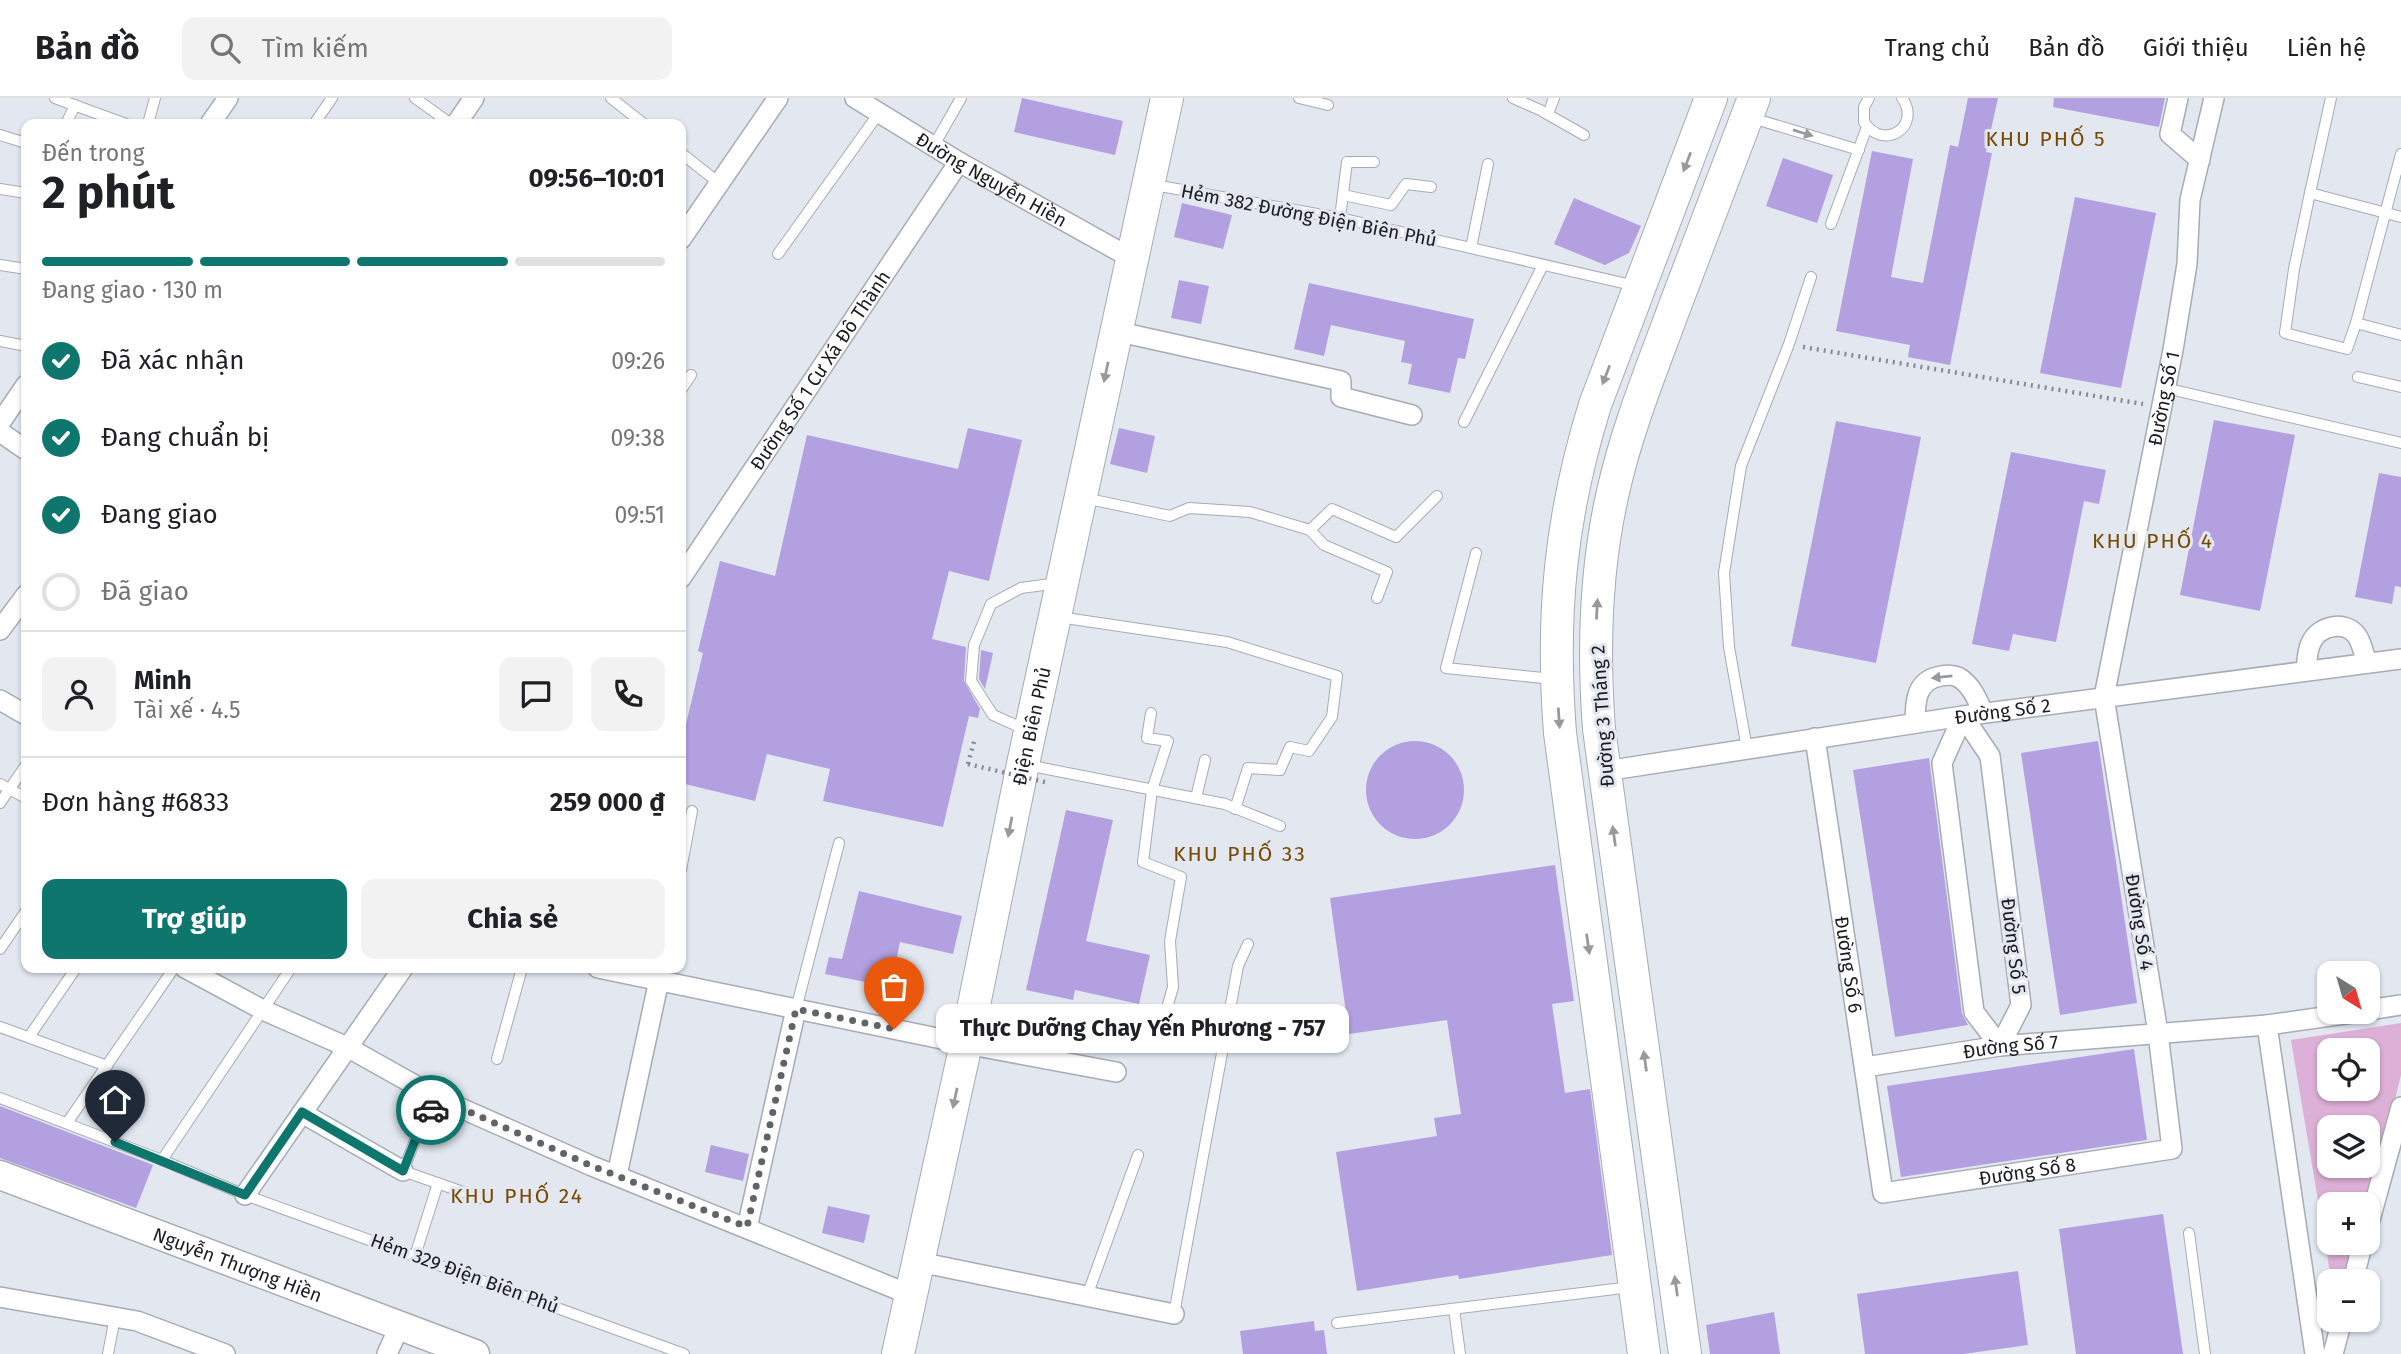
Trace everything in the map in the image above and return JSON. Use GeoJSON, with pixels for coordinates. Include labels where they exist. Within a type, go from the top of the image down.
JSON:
{"type":"FeatureCollection","features":[{"type":"Feature","properties":{"kind":"main road","name":"Điện Biên Phủ"},"geometry":{"type":"LineString","coordinates":[[898,1354],[1167,98]]}},
{"type":"Feature","properties":{"kind":"main road","name":"Đường 3 Tháng 2"},"geometry":{"type":"LineString","coordinates":[[1644,1354],[1560,733],[1556,680],[1556,608],[1573,485],[1595,405],[1711,98]]}},
{"type":"Feature","properties":{"kind":"main road","name":"Đường 3 Tháng 2"},"geometry":{"type":"LineString","coordinates":[[1685,1354],[1605,771],[1596,689],[1596,637],[1600,571],[1612,494],[1633,418],[1750,107]]}},
{"type":"Feature","properties":{"kind":"street"},"geometry":{"type":"LineString","coordinates":[[213,119],[228,98]]}},
{"type":"Feature","properties":{"kind":"street"},"geometry":{"type":"LineString","coordinates":[[458,119],[474,98]]}},
{"type":"Feature","properties":{"kind":"street"},"geometry":{"type":"LineString","coordinates":[[686,232],[778,98]]}},
{"type":"Feature","properties":{"kind":"street","name":"Đường Nguyễn Hiền"},"geometry":{"type":"LineString","coordinates":[[855,98],[933,147],[1131,258]]}},
{"type":"Feature","properties":{"kind":"street"},"geometry":{"type":"LineString","coordinates":[[2178,98],[2170,134],[2200,160]]}},
{"type":"Feature","properties":{"kind":"street","name":"Đường Số 1"},"geometry":{"type":"LineString","coordinates":[[2104,697],[2187,264],[2190,200],[2214,98]]}},
{"type":"Feature","properties":{"kind":"street","name":"Ðường Số 1 Cư Xá Đô Thành"},"geometry":{"type":"LineString","coordinates":[[686,571],[959,162]]}},
{"type":"Feature","properties":{"kind":"street"},"geometry":{"type":"LineString","coordinates":[[1115,331],[1341,381],[1341,397],[1412,415]]}},
{"type":"Feature","properties":{"kind":"street"},"geometry":{"type":"LineString","coordinates":[[2,415],[21,391]]}},
{"type":"Feature","properties":{"kind":"street"},"geometry":{"type":"LineString","coordinates":[[0,432],[21,447]]}},
{"type":"Feature","properties":{"kind":"street"},"geometry":{"type":"LineString","coordinates":[[0,630],[21,602]]}},
{"type":"Feature","properties":{"kind":"street"},"geometry":{"type":"LineString","coordinates":[[2306,671],[2311,641],[2324,629],[2336,625],[2348,628],[2357,636],[2367,663]]}},
{"type":"Feature","properties":{"kind":"street","name":"Đường Số 2"},"geometry":{"type":"LineString","coordinates":[[1605,771],[1983,713],[2401,659]]}},
{"type":"Feature","properties":{"kind":"street"},"geometry":{"type":"LineString","coordinates":[[1915,723],[1916,699],[1920,686],[1930,678],[1945,675],[1957,676],[1968,685],[1983,713]]}},
{"type":"Feature","properties":{"kind":"street","name":"Đường Số 4"},"geometry":{"type":"LineString","coordinates":[[2104,697],[2158,1033],[2172,1149]]}},
{"type":"Feature","properties":{"kind":"street"},"geometry":{"type":"LineString","coordinates":[[0,700],[21,712]]}},
{"type":"Feature","properties":{"kind":"street"},"geometry":{"type":"LineString","coordinates":[[1963,716],[1942,764],[1974,1012],[2000,1046]]}},
{"type":"Feature","properties":{"kind":"street","name":"Đường Số 5"},"geometry":{"type":"LineString","coordinates":[[1963,716],[1990,756],[2021,1005],[2000,1046]]}},
{"type":"Feature","properties":{"kind":"street","name":"Đường Số 6"},"geometry":{"type":"LineString","coordinates":[[1815,738],[1883,1193]]}},
{"type":"Feature","properties":{"kind":"street"},"geometry":{"type":"LineString","coordinates":[[194,973],[263,1010],[347,1047],[438,1098],[617,1175],[911,1295]]}},
{"type":"Feature","properties":{"kind":"street"},"geometry":{"type":"LineString","coordinates":[[245,1195],[399,973]]}},
{"type":"Feature","properties":{"kind":"street"},"geometry":{"type":"LineString","coordinates":[[617,1175],[660,974],[796,1009],[1116,1072]]}},
{"type":"Feature","properties":{"kind":"street"},"geometry":{"type":"LineString","coordinates":[[2380,1008],[2401,1005]]}},
{"type":"Feature","properties":{"kind":"street"},"geometry":{"type":"LineString","coordinates":[[747,1227],[796,1009]]}},
{"type":"Feature","properties":{"kind":"street","name":"Đường Số 7"},"geometry":{"type":"LineString","coordinates":[[1865,1067],[2000,1046],[2267,1025],[2317,1018]]}},
{"type":"Feature","properties":{"kind":"street"},"geometry":{"type":"LineString","coordinates":[[2267,1025],[2315,1354]]}},
{"type":"Feature","properties":{"kind":"street"},"geometry":{"type":"LineString","coordinates":[[2378,1192],[2401,1107]]}},
{"type":"Feature","properties":{"kind":"street"},"geometry":{"type":"LineString","coordinates":[[302,1112],[403,1171]]}},
{"type":"Feature","properties":{"kind":"street","name":"Đường Số 8"},"geometry":{"type":"LineString","coordinates":[[1883,1193],[2172,1149]]}},
{"type":"Feature","properties":{"kind":"street","name":"Nguyễn Thượng Hiền"},"geometry":{"type":"LineString","coordinates":[[0,1175],[475,1354]]}},
{"type":"Feature","properties":{"kind":"street"},"geometry":{"type":"LineString","coordinates":[[919,1262],[1174,1314]]}},
{"type":"Feature","properties":{"kind":"street"},"geometry":{"type":"LineString","coordinates":[[0,1297],[137,1321],[225,1354]]}},
{"type":"Feature","properties":{"kind":"street"},"geometry":{"type":"LineString","coordinates":[[387,1354],[400,1325]]}},
{"type":"Feature","properties":{"kind":"street"},"geometry":{"type":"LineString","coordinates":[[2333,1354],[2339,1332]]}},
{"type":"Feature","properties":{"kind":"lane"},"geometry":{"type":"LineString","coordinates":[[55,98],[112,119]]}},
{"type":"Feature","properties":{"kind":"lane"},"geometry":{"type":"LineString","coordinates":[[149,119],[155,98]]}},
{"type":"Feature","properties":{"kind":"lane"},"geometry":{"type":"LineString","coordinates":[[317,119],[332,98]]}},
{"type":"Feature","properties":{"kind":"lane"},"geometry":{"type":"LineString","coordinates":[[415,98],[446,119]]}},
{"type":"Feature","properties":{"kind":"lane"},"geometry":{"type":"LineString","coordinates":[[611,98],[638,119]]}},
{"type":"Feature","properties":{"kind":"lane"},"geometry":{"type":"LineString","coordinates":[[933,147],[961,98]]}},
{"type":"Feature","properties":{"kind":"lane"},"geometry":{"type":"LineString","coordinates":[[1299,98],[1328,105]]}},
{"type":"Feature","properties":{"kind":"lane"},"geometry":{"type":"LineString","coordinates":[[1513,98],[1584,135]]}},
{"type":"Feature","properties":{"kind":"lane"},"geometry":{"type":"LineString","coordinates":[[1548,114],[1554,98]]}},
{"type":"Feature","properties":{"kind":"lane"},"geometry":{"type":"LineString","coordinates":[[1869,98],[1863,115],[1867,127],[1882,136],[1890,136],[1903,128],[1908,107],[1902,98]]}},
{"type":"Feature","properties":{"kind":"lane"},"geometry":{"type":"LineString","coordinates":[[2331,98],[2294,269],[2285,332],[2347,349],[2401,154]]}},
{"type":"Feature","properties":{"kind":"lane"},"geometry":{"type":"LineString","coordinates":[[68,119],[75,104]]}},
{"type":"Feature","properties":{"kind":"lane"},"geometry":{"type":"LineString","coordinates":[[1750,107],[1859,150]]}},
{"type":"Feature","properties":{"kind":"lane"},"geometry":{"type":"LineString","coordinates":[[778,254],[879,113]]}},
{"type":"Feature","properties":{"kind":"lane"},"geometry":{"type":"LineString","coordinates":[[1832,224],[1867,127]]}},
{"type":"Feature","properties":{"kind":"lane"},"geometry":{"type":"LineString","coordinates":[[0,135],[21,141]]}},
{"type":"Feature","properties":{"kind":"lane"},"geometry":{"type":"LineString","coordinates":[[686,157],[719,183]]}},
{"type":"Feature","properties":{"kind":"lane"},"geometry":{"type":"LineString","coordinates":[[1340,218],[1347,162],[1374,162]]}},
{"type":"Feature","properties":{"kind":"lane"},"geometry":{"type":"LineString","coordinates":[[1471,248],[1488,164]]}},
{"type":"Feature","properties":{"kind":"lane","name":"Hẻm 382 Đường Điện Biên Phủ"},"geometry":{"type":"LineString","coordinates":[[1147,184],[1340,218],[1640,287]]}},
{"type":"Feature","properties":{"kind":"lane"},"geometry":{"type":"LineString","coordinates":[[1343,195],[1391,205],[1406,184],[1431,187]]}},
{"type":"Feature","properties":{"kind":"lane"},"geometry":{"type":"LineString","coordinates":[[0,190],[21,192]]}},
{"type":"Feature","properties":{"kind":"lane"},"geometry":{"type":"LineString","coordinates":[[2310,193],[2401,217]]}},
{"type":"Feature","properties":{"kind":"lane"},"geometry":{"type":"LineString","coordinates":[[0,265],[21,268]]}},
{"type":"Feature","properties":{"kind":"lane"},"geometry":{"type":"LineString","coordinates":[[1464,422],[1543,265]]}},
{"type":"Feature","properties":{"kind":"lane"},"geometry":{"type":"LineString","coordinates":[[1747,749],[1729,647],[1724,573],[1741,466],[1789,344],[1811,277]]}},
{"type":"Feature","properties":{"kind":"lane"},"geometry":{"type":"LineString","coordinates":[[2356,323],[2401,335]]}},
{"type":"Feature","properties":{"kind":"lane"},"geometry":{"type":"LineString","coordinates":[[0,341],[21,345]]}},
{"type":"Feature","properties":{"kind":"lane"},"geometry":{"type":"LineString","coordinates":[[686,382],[691,375]]}},
{"type":"Feature","properties":{"kind":"lane"},"geometry":{"type":"LineString","coordinates":[[2358,377],[2401,387]]}},
{"type":"Feature","properties":{"kind":"lane"},"geometry":{"type":"LineString","coordinates":[[2163,398],[2401,443]]}},
{"type":"Feature","properties":{"kind":"lane"},"geometry":{"type":"LineString","coordinates":[[1310,530],[1332,509],[1396,537],[1437,496]]}},
{"type":"Feature","properties":{"kind":"lane"},"geometry":{"type":"LineString","coordinates":[[1080,498],[1170,516],[1189,508],[1250,512],[1310,530],[1324,545],[1387,572],[1377,598]]}},
{"type":"Feature","properties":{"kind":"lane"},"geometry":{"type":"LineString","coordinates":[[1476,553],[1446,668],[1556,680]]}},
{"type":"Feature","properties":{"kind":"lane"},"geometry":{"type":"LineString","coordinates":[[1030,732],[993,715],[971,681],[974,646],[991,604],[1021,588],[1062,582]]}},
{"type":"Feature","properties":{"kind":"lane"},"geometry":{"type":"LineString","coordinates":[[1055,616],[1227,642],[1337,676],[1332,716],[1309,751],[1290,747],[1280,770],[1248,768],[1235,809]]}},
{"type":"Feature","properties":{"kind":"lane"},"geometry":{"type":"LineString","coordinates":[[1150,713],[1147,738],[1168,741],[1152,790],[1143,862],[1181,877],[1170,941],[1172,987],[1165,1015]]}},
{"type":"Feature","properties":{"kind":"lane"},"geometry":{"type":"LineString","coordinates":[[1196,798],[1205,760]]}},
{"type":"Feature","properties":{"kind":"lane"},"geometry":{"type":"LineString","coordinates":[[1023,764],[1196,798],[1280,826]]}},
{"type":"Feature","properties":{"kind":"lane"},"geometry":{"type":"LineString","coordinates":[[0,803],[5,787],[21,770]]}},
{"type":"Feature","properties":{"kind":"lane"},"geometry":{"type":"LineString","coordinates":[[5,787],[21,795]]}},
{"type":"Feature","properties":{"kind":"lane"},"geometry":{"type":"LineString","coordinates":[[686,843],[692,811]]}},
{"type":"Feature","properties":{"kind":"lane"},"geometry":{"type":"LineString","coordinates":[[796,1009],[839,843]]}},
{"type":"Feature","properties":{"kind":"lane"},"geometry":{"type":"LineString","coordinates":[[0,949],[21,918]]}},
{"type":"Feature","properties":{"kind":"lane"},"geometry":{"type":"LineString","coordinates":[[1174,1314],[1238,966],[1248,944]]}},
{"type":"Feature","properties":{"kind":"lane"},"geometry":{"type":"LineString","coordinates":[[29,1037],[73,973]]}},
{"type":"Feature","properties":{"kind":"lane"},"geometry":{"type":"LineString","coordinates":[[67,1123],[171,973]]}},
{"type":"Feature","properties":{"kind":"lane"},"geometry":{"type":"LineString","coordinates":[[162,1160],[288,973]]}},
{"type":"Feature","properties":{"kind":"lane"},"geometry":{"type":"LineString","coordinates":[[497,1059],[521,973]]}},
{"type":"Feature","properties":{"kind":"lane"},"geometry":{"type":"LineString","coordinates":[[0,1027],[107,1066]]}},
{"type":"Feature","properties":{"kind":"lane","name":"Hẻm 329 Ðiện Biên Phủ"},"geometry":{"type":"LineString","coordinates":[[0,1098],[245,1195],[684,1354]]}},
{"type":"Feature","properties":{"kind":"lane"},"geometry":{"type":"LineString","coordinates":[[438,1098],[416,1138],[403,1171],[480,1198]]}},
{"type":"Feature","properties":{"kind":"lane"},"geometry":{"type":"LineString","coordinates":[[1087,1296],[1138,1154]]}},
{"type":"Feature","properties":{"kind":"lane"},"geometry":{"type":"LineString","coordinates":[[415,1256],[438,1183]]}},
{"type":"Feature","properties":{"kind":"lane"},"geometry":{"type":"LineString","coordinates":[[2189,1233],[2205,1354]]}},
{"type":"Feature","properties":{"kind":"lane"},"geometry":{"type":"LineString","coordinates":[[1337,1323],[1635,1287]]}},
{"type":"Feature","properties":{"kind":"lane"},"geometry":{"type":"LineString","coordinates":[[1454,1309],[1460,1354]]}},
{"type":"Feature","properties":{"kind":"lane"},"geometry":{"type":"LineString","coordinates":[[108,1354],[115,1317]]}},
{"type":"Feature","properties":{"kind":"path"},"geometry":{"type":"LineString","coordinates":[[1789,344],[2163,398]]}},
{"type":"Feature","properties":{"kind":"path"},"geometry":{"type":"LineString","coordinates":[[975,738],[968,764],[1049,782]]}},
{"type":"Feature","properties":{"kind":"shaded area"},"geometry":{"type":"Polygon","coordinates":[[[2401,1023],[2401,1075],[2380,1160],[2380,1115],[2317,1115],[2317,1178],[2376,1178],[2372,1192],[2317,1192],[2317,1195],[2291,1040],[2401,1023]]]}},
{"type":"Feature","properties":{"kind":"shaded area"},"geometry":{"type":"Polygon","coordinates":[[[2327,1255],[2356,1255],[2353,1268],[2329,1269],[2327,1255]]]}},
{"type":"Feature","properties":{"kind":"building"},"geometry":{"type":"Polygon","coordinates":[[[1022,98],[1123,121],[1115,155],[1014,132],[1022,98]]]}},
{"type":"Feature","properties":{"kind":"building"},"geometry":{"type":"Polygon","coordinates":[[[1968,98],[1998,98],[1986,152],[1992,153],[1950,365],[1908,357],[1910,345],[1836,331],[1872,151],[1913,159],[1891,277],[1923,283],[1950,145],[1958,147],[1968,98]]]}},
{"type":"Feature","properties":{"kind":"building"},"geometry":{"type":"Polygon","coordinates":[[[2054,98],[2165,98],[2159,127],[2053,107],[2054,98]]]}},
{"type":"Feature","properties":{"kind":"building"},"geometry":{"type":"Polygon","coordinates":[[[1783,158],[1833,175],[1817,223],[1766,206],[1783,158]]]}},
{"type":"Feature","properties":{"kind":"building"},"geometry":{"type":"Polygon","coordinates":[[[2075,197],[2156,213],[2121,388],[2040,373],[2075,197]]]}},
{"type":"Feature","properties":{"kind":"building"},"geometry":{"type":"Polygon","coordinates":[[[1574,198],[1641,226],[1629,253],[1605,265],[1554,244],[1574,198]]]}},
{"type":"Feature","properties":{"kind":"building"},"geometry":{"type":"Polygon","coordinates":[[[1182,203],[1232,215],[1223,249],[1174,237],[1182,203]]]}},
{"type":"Feature","properties":{"kind":"building"},"geometry":{"type":"Polygon","coordinates":[[[1179,280],[1209,286],[1201,324],[1171,318],[1179,280]]]}},
{"type":"Feature","properties":{"kind":"building"},"geometry":{"type":"Polygon","coordinates":[[[1309,283],[1474,319],[1465,359],[1458,358],[1450,393],[1408,384],[1412,364],[1401,362],[1405,341],[1331,325],[1324,356],[1294,349],[1309,283]]]}},
{"type":"Feature","properties":{"kind":"building"},"geometry":{"type":"Polygon","coordinates":[[[2214,420],[2295,435],[2260,611],[2180,595],[2214,420]]]}},
{"type":"Feature","properties":{"kind":"building"},"geometry":{"type":"Polygon","coordinates":[[[1836,421],[1921,437],[1876,663],[1791,646],[1836,421]]]}},
{"type":"Feature","properties":{"kind":"building"},"geometry":{"type":"Polygon","coordinates":[[[968,428],[1022,440],[989,581],[949,571],[932,639],[966,647],[964,681],[980,709],[978,718],[969,716],[943,827],[823,801],[830,769],[767,754],[755,801],[686,784],[686,724],[703,653],[698,651],[720,561],[775,576],[807,435],[958,469],[968,428]]]}},
{"type":"Feature","properties":{"kind":"building"},"geometry":{"type":"Polygon","coordinates":[[[1119,428],[1155,436],[1147,473],[1110,464],[1119,428]]]}},
{"type":"Feature","properties":{"kind":"building"},"geometry":{"type":"Polygon","coordinates":[[[2011,452],[2106,470],[2099,504],[2084,501],[2056,642],[2013,634],[2009,651],[1972,644],[2011,452]]]}},
{"type":"Feature","properties":{"kind":"building"},"geometry":{"type":"Polygon","coordinates":[[[2379,473],[2401,477],[2401,587],[2395,586],[2392,604],[2355,597],[2379,473]]]}},
{"type":"Feature","properties":{"kind":"building"},"geometry":{"type":"Polygon","coordinates":[[[981,650],[993,653],[985,689],[979,679],[981,650]]]}},
{"type":"Feature","properties":{"kind":"building"},"geometry":{"type":"Polygon","coordinates":[[[1415,741],[1434,745],[1450,755],[1460,771],[1464,790],[1460,809],[1450,825],[1434,835],[1415,839],[1396,835],[1380,825],[1370,809],[1366,790],[1370,771],[1380,755],[1396,745],[1415,741]]]}},
{"type":"Feature","properties":{"kind":"building"},"geometry":{"type":"Polygon","coordinates":[[[2098,741],[2137,1003],[2060,1015],[2021,753],[2098,741]]]}},
{"type":"Feature","properties":{"kind":"building"},"geometry":{"type":"Polygon","coordinates":[[[1929,758],[1962,1014],[1968,1025],[1895,1037],[1853,770],[1929,758]]]}},
{"type":"Feature","properties":{"kind":"building"},"geometry":{"type":"Polygon","coordinates":[[[1066,810],[1113,820],[1086,941],[1150,955],[1139,1004],[1075,990],[1073,1000],[1026,990],[1066,810]]]}},
{"type":"Feature","properties":{"kind":"building"},"geometry":{"type":"Polygon","coordinates":[[[1555,865],[1574,1001],[1552,1004],[1565,1093],[1590,1089],[1612,1255],[1459,1279],[1458,1275],[1357,1291],[1336,1152],[1437,1136],[1434,1118],[1461,1114],[1447,1020],[1349,1034],[1330,898],[1555,865]]]}},
{"type":"Feature","properties":{"kind":"building"},"geometry":{"type":"Polygon","coordinates":[[[859,891],[962,916],[953,954],[900,942],[891,987],[825,974],[829,957],[842,959],[859,891]]]}},
{"type":"Feature","properties":{"kind":"building"},"geometry":{"type":"Polygon","coordinates":[[[2134,1049],[2147,1140],[1901,1177],[1887,1086],[2134,1049]]]}},
{"type":"Feature","properties":{"kind":"building"},"geometry":{"type":"Polygon","coordinates":[[[0,1106],[153,1165],[136,1208],[0,1158],[0,1106]]]}},
{"type":"Feature","properties":{"kind":"building"},"geometry":{"type":"Polygon","coordinates":[[[711,1145],[749,1154],[743,1181],[705,1172],[711,1145]]]}},
{"type":"Feature","properties":{"kind":"building"},"geometry":{"type":"Polygon","coordinates":[[[828,1206],[870,1215],[864,1243],[822,1233],[828,1206]]]}},
{"type":"Feature","properties":{"kind":"building"},"geometry":{"type":"Polygon","coordinates":[[[2163,1214],[2183,1354],[2076,1354],[2059,1229],[2163,1214]]]}},
{"type":"Feature","properties":{"kind":"building"},"geometry":{"type":"Polygon","coordinates":[[[2018,1271],[2028,1345],[1963,1354],[1865,1354],[1857,1294],[2018,1271]]]}},
{"type":"Feature","properties":{"kind":"building"},"geometry":{"type":"Polygon","coordinates":[[[1774,1312],[1780,1354],[1710,1354],[1706,1325],[1774,1312]]]}},
{"type":"Feature","properties":{"kind":"building"},"geometry":{"type":"Polygon","coordinates":[[[1314,1321],[1315,1331],[1324,1330],[1327,1354],[1243,1354],[1240,1331],[1314,1321]]]}},
{"type":"Feature","properties":{"kind":"way so far"},"geometry":{"type":"LineString","coordinates":[[431,1110],[438,1098],[592,1166],[747,1227],[796,1009],[894,1029]]}},
{"type":"Feature","properties":{"kind":"place","name":"Thực Dưỡng Chay Yến Phương - 757"},"geometry":{"type":"Point","coordinates":[894,1029]}},
{"type":"Feature","properties":{"kind":"district","name":"KHU PHỐ 5"},"geometry":{"type":"Point","coordinates":[2046,139]}},
{"type":"Feature","properties":{"kind":"district","name":"KHU PHỐ 4"},"geometry":{"type":"Point","coordinates":[2153,541]}},
{"type":"Feature","properties":{"kind":"district","name":"KHU PHỐ 33"},"geometry":{"type":"Point","coordinates":[1240,854]}},
{"type":"Feature","properties":{"kind":"district","name":"KHU PHỐ 24"},"geometry":{"type":"Point","coordinates":[517,1196]}},
{"type":"Feature","properties":{"kind":"route"},"geometry":{"type":"LineString","coordinates":[[115,1142],[245,1195],[302,1112],[403,1171],[431,1110]]}}]}
